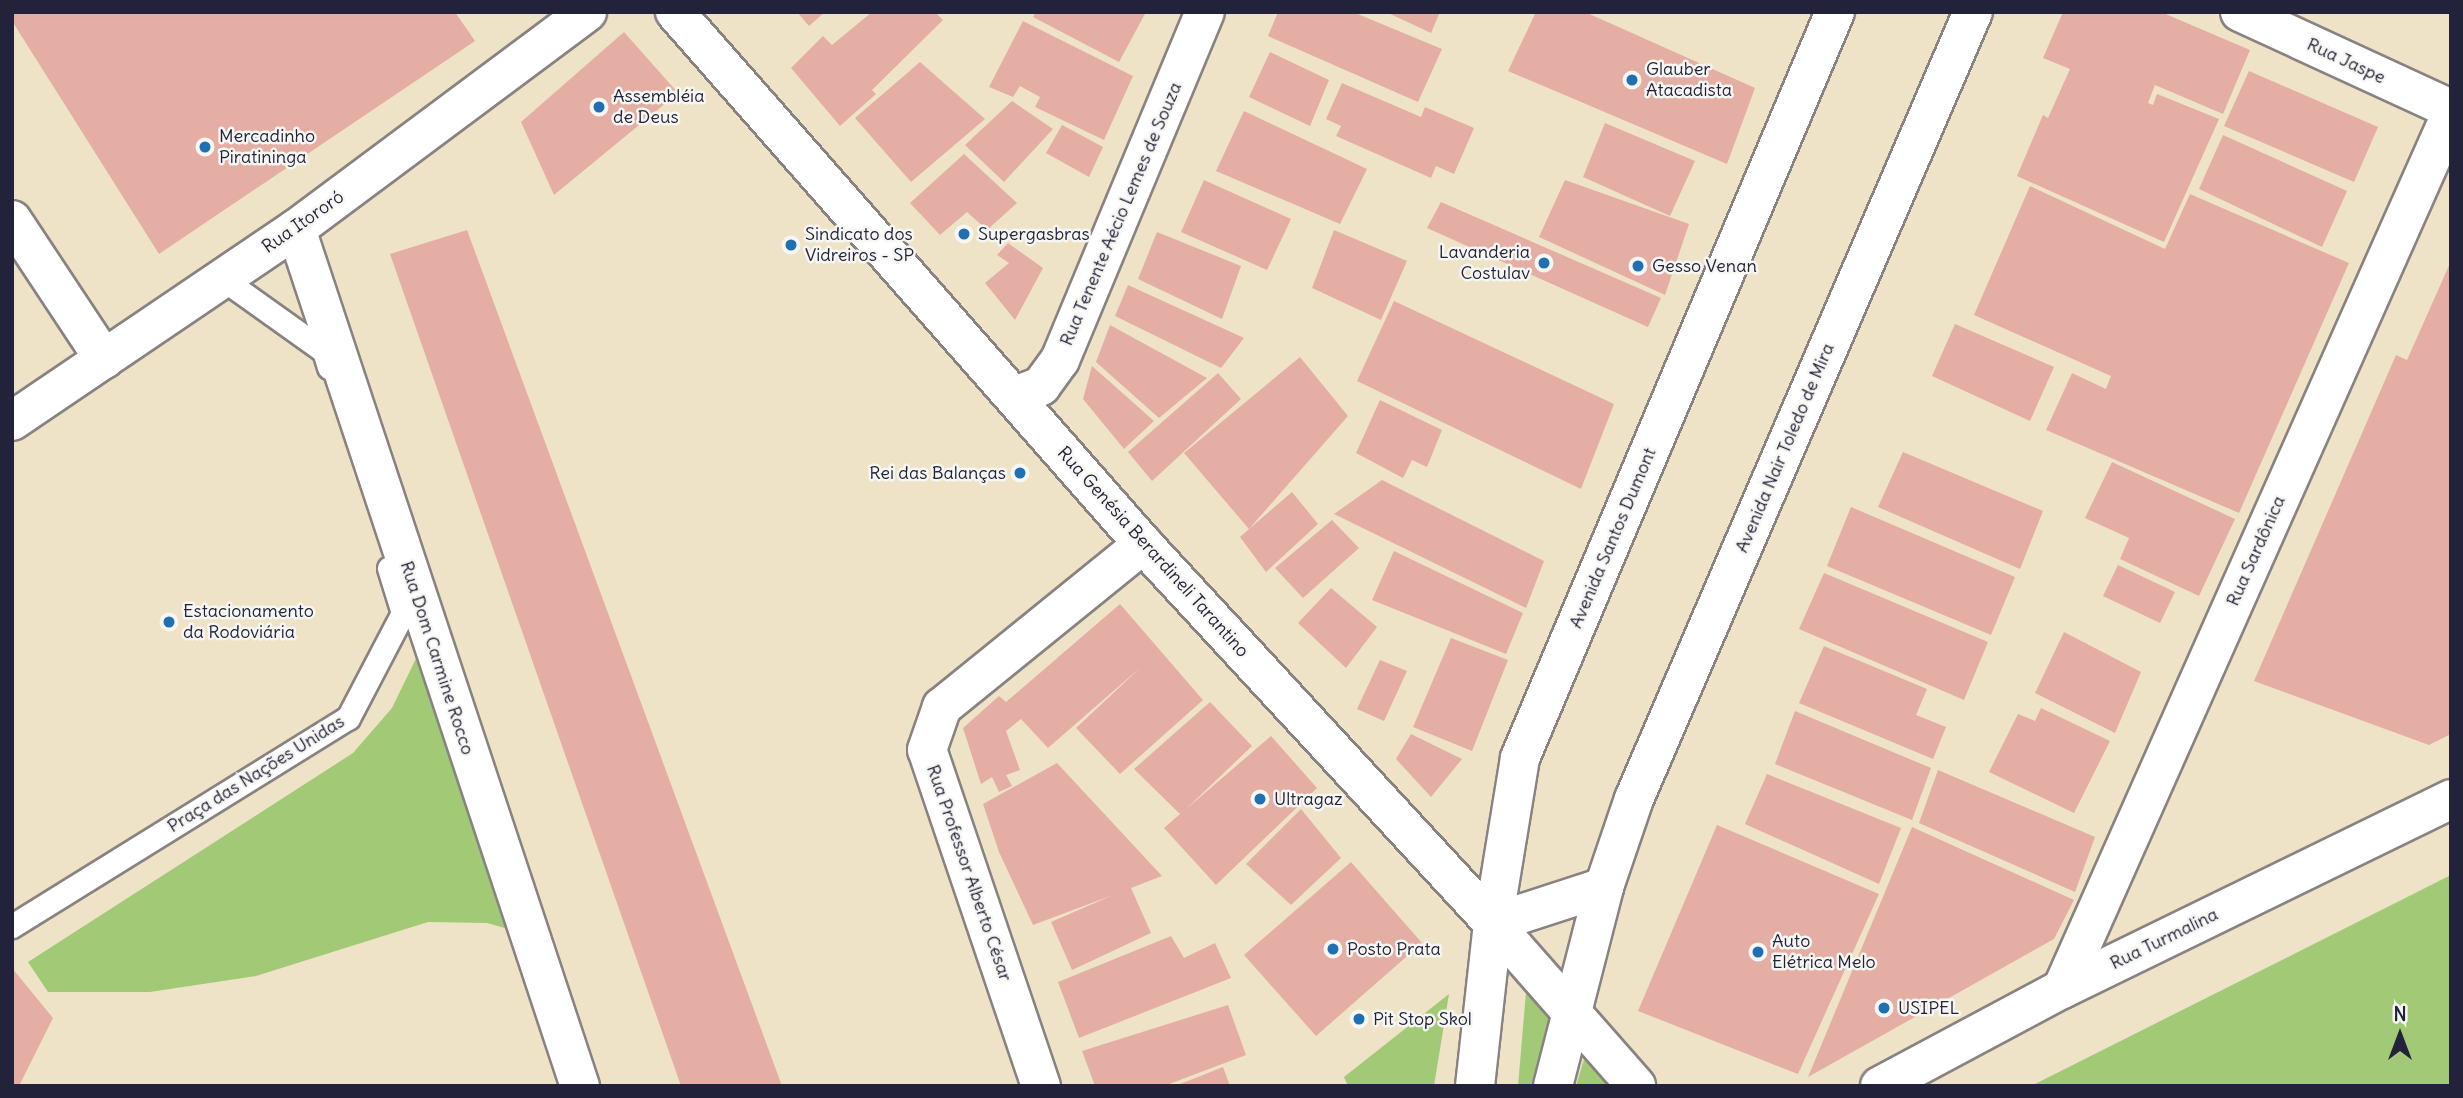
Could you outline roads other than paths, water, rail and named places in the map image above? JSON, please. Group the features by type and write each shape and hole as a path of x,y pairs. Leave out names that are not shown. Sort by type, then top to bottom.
{"street":[{"name":"Rua Genésia Berardineli Tarantino","path":"675,12 1143,544 1493,923 1571,1016 1636,1086"},
{"name":"Rua Tenente Aécio Lemes de Souza","path":"1015,396 1041,386 1060,360 1205,12"},
{"name":"Avenida Santos Dumont","path":"1475,1086 1493,923 1520,758 1835,12"},
{"name":"Avenida Nair Toledo de Mira","path":"1571,1016 1604,887 1634,799 1973,12"},
{"name":"Rua Jaspe","path":"2240,12 2451,111"},
{"name":"Rua Itororó","path":"12,421 296,229 565,19"},
{"name":"Rua Sardônica","path":"2062,989 2451,111"},
{"path":"12,219 104,359"},
{"name":"Rua Dom Carmine Rocco","path":"296,229 580,1086"},
{"name":"Rua Professor Alberto César","path":"1041,1086 928,750 942,707 1143,544"},
{"name":"Rua Turmalina","path":"1880,1086 2062,989 2451,799"},
{"path":"1493,923 1604,887"},
{"path":"1553,1086 1571,1016"}],"lane":[{"name":"Praça das Nações Unidas","path":"12,926 348,718 402,613 324,351 223,279"}],"place":[{"name":"Glauber Atacadista","path":"1632,80"},
{"name":"Assembléia de Deus","path":"599,107"},
{"name":"Mercadinho Piratininga","path":"205,147"},
{"name":"Supergasbras","path":"964,234"},
{"name":"Sindicato dos Vidreiros - SP","path":"791,245"},
{"name":"Lavanderia Costulav","path":"1544,263"},
{"name":"Gesso Venan","path":"1638,266"},
{"name":"Rei das Balanças","path":"1020,473"},
{"name":"Estacionamento da Rodoviária","path":"169,622"},
{"name":"Ultragaz","path":"1260,799"},
{"name":"Posto Prata","path":"1333,949"},
{"name":"Auto Elétrica Melo","path":"1758,952"},
{"name":"USIPEL","path":"1884,1008"},
{"name":"Pit Stop Skol","path":"1359,1019"}]}
